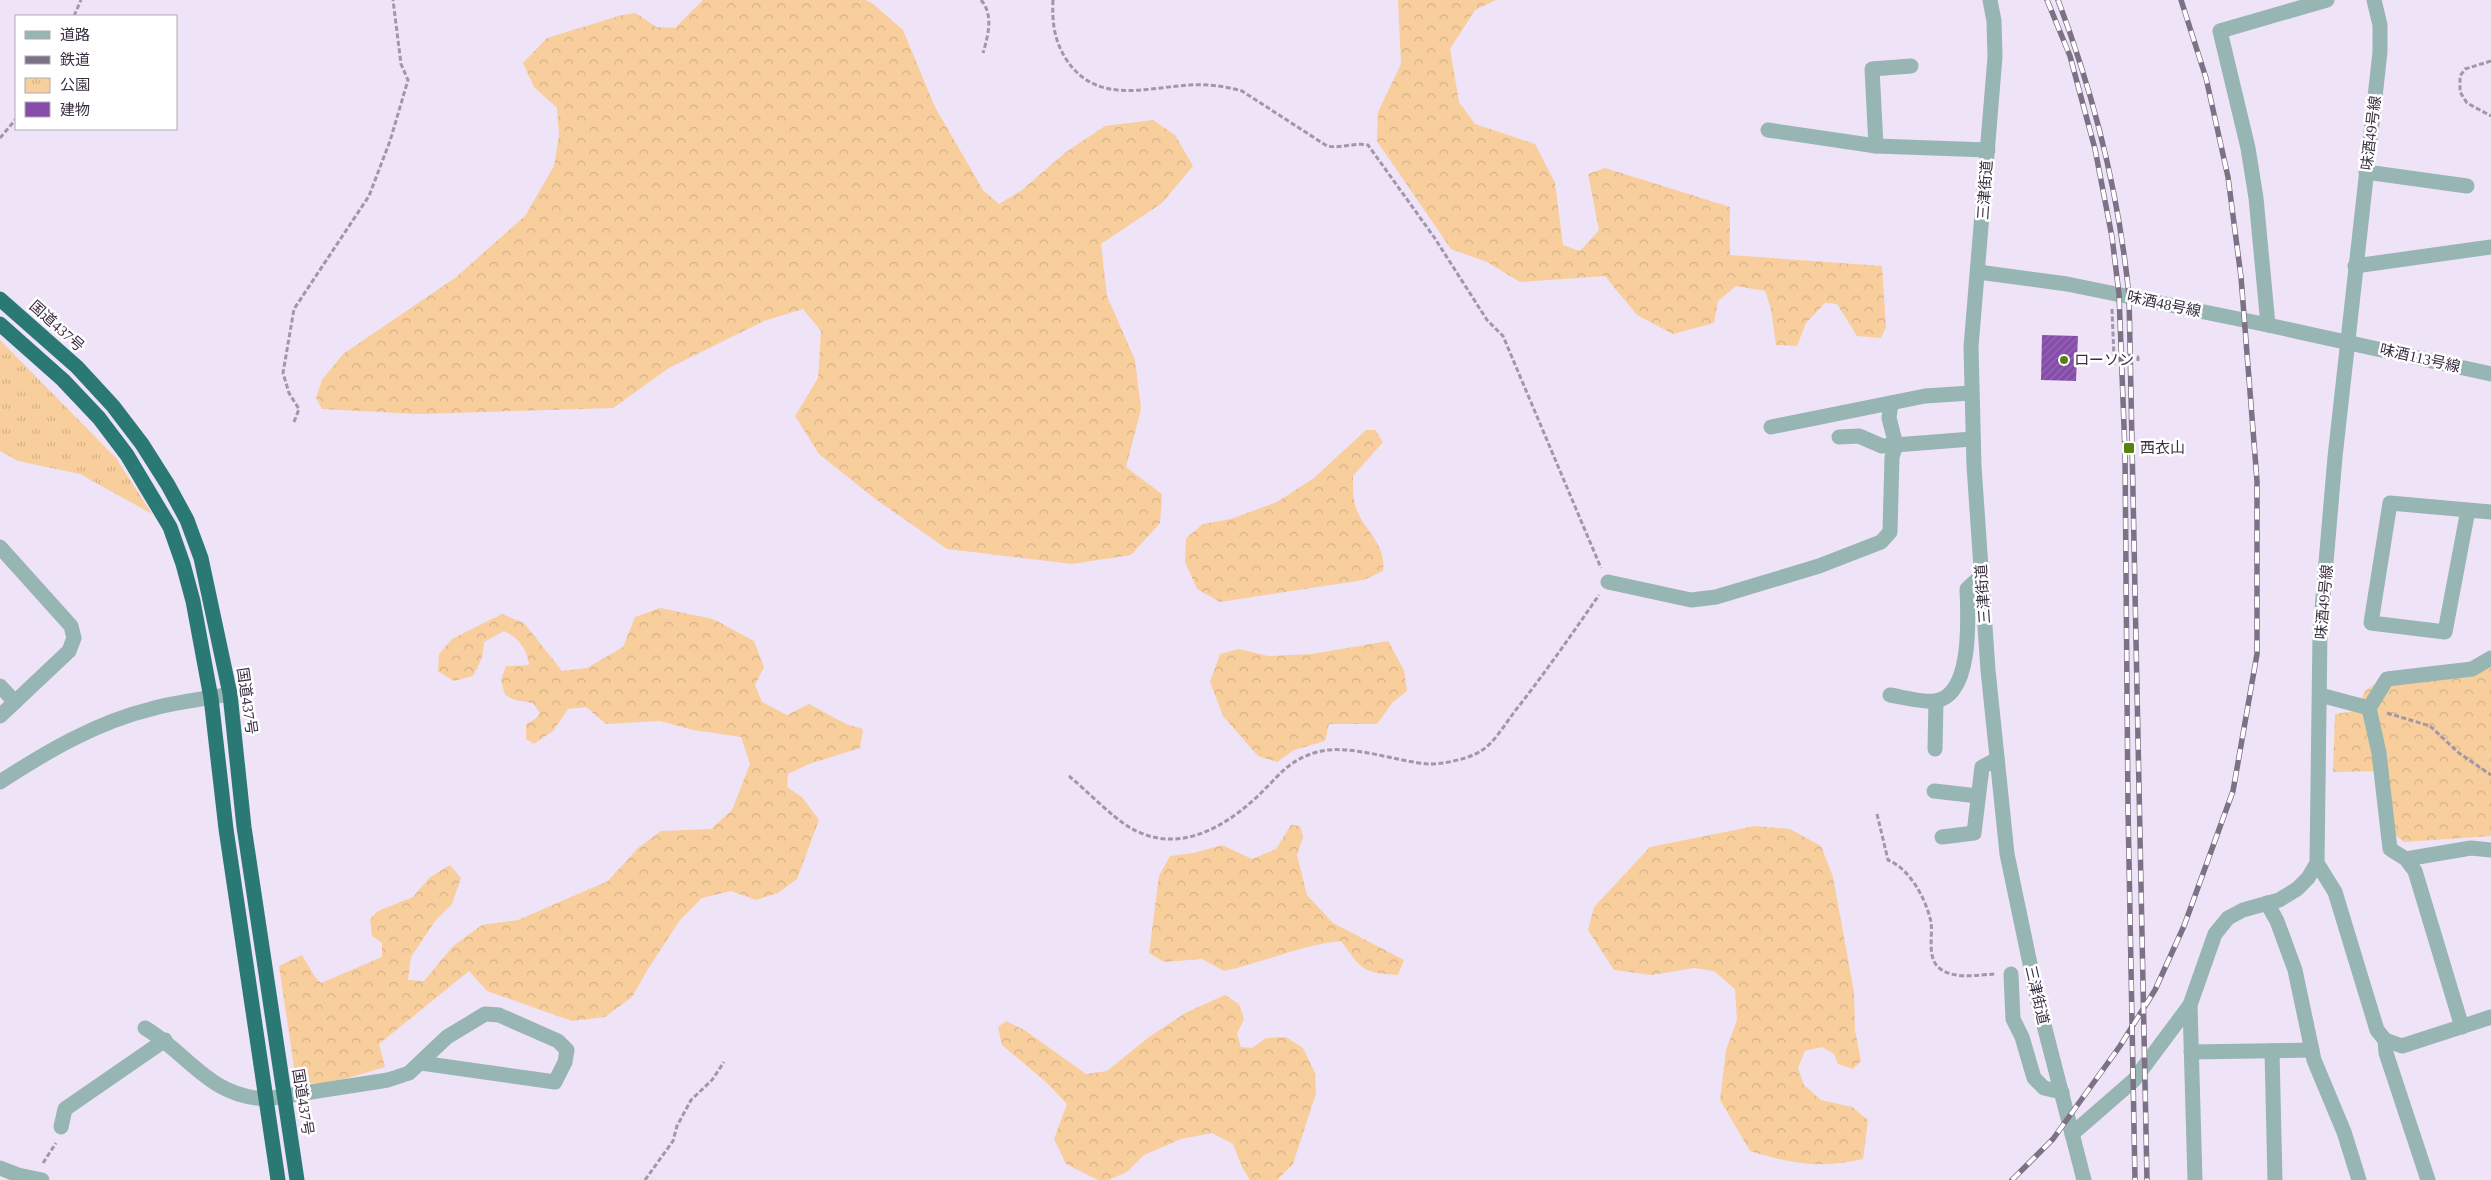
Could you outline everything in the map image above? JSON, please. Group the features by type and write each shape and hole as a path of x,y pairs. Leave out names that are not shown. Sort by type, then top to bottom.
{"highway":[{"name":"国道437号","path":"0,299 77,367 113,406 142,444 168,484 187,520 201,558 230,694 246,836 297,1180"},
{"path":"0,324 64,380 99,418 127,455 152,494 170,528 183,564 193,601 211,698 226,829 278,1180"}],"street":[{"name":"三津街道","path":"1990,0 1994,21 1995,57 1971,347 1972,439 1981,576 2006,854 2038,1002 2084,1180"},
{"path":"2268,324 2256,198 2248,148 2220,31 2276,7 2327,0"},
{"name":"味酒49号線","path":"2317,863 2320,633 2335,457 2380,52 2380,25 2374,0"},
{"path":"1876,146 1872,69 1910,66"},
{"path":"1768,130 1876,146 1988,150"},
{"path":"2366,172 2467,186"},
{"path":"2355,266 2491,247"},
{"name":"味酒48号線","path":"1978,272 2068,284 2348,342"},
{"name":"味酒113号線","path":"2348,342 2491,374"},
{"path":"1771,427 1925,396 1971,394"},
{"path":"1608,582 1691,600 1716,597 1819,566 1881,542 1890,532 1892,457 1896,445 1889,418 1890,403"},
{"path":"1839,437 1859,436 1882,446 1972,439"},
{"path":"2468,510 2445,632 2371,623 2390,503 2491,512"},
{"path":"0,547 71,626 74,638 70,651 0,716"},
{"path":"1890,695 1936,701 1952,692 1962,675 1968,616 1967,589 1981,576"},
{"path":"2462,1027 2422,889 2415,871 2406,859 2390,849 2379,753 2369,708 2387,679 2472,669 2491,658"},
{"path":"0,686 14,702"},
{"path":"0,782 53,749 89,732 150,709 230,694"},
{"path":"2320,695 2369,708"},
{"path":"1935,749 1936,701"},
{"path":"1942,837 1974,833 1982,767 1997,759"},
{"path":"1934,791 1978,796"},
{"path":"2406,859 2471,848 2491,850"},
{"path":"2072,1134 2134,1080 2190,1005 2215,934 2228,918 2243,910 2279,900 2297,889 2308,878 2317,863 2335,892 2377,1030 2385,1040 2402,1046 2491,1017"},
{"path":"2267,903 2285,941 2295,970 2312,1050 2344,1132 2359,1180"},
{"path":"2011,974 2014,1019 2034,1078 2044,1088 2062,1092"},
{"path":"2190,1005 2195,1180"},
{"path":"145,1028 165,1040 216,1085 247,1098 266,1100 388,1080 409,1073 447,1037 484,1014 499,1014 558,1041 567,1050 565,1062 555,1082 421,1063"},
{"path":"61,1127 65,1109 165,1040"},
{"path":"2385,1040 2386,1053 2428,1180"},
{"path":"2191,1052 2312,1050"},
{"path":"2272,1051 2275,1180"},
{"path":"0,1168 38,1179"}],"path":[{"path":"74,15 81,0"},
{"path":"294,422 299,409 289,393 283,373 294,309 369,196 390,141 408,80 401,64 393,0"},
{"path":"981,0 985,6 990,30 983,53"},
{"path":"1053,0 1054,32 1059,47 1072,68 1090,82 1113,90 1148,91 1189,85 1229,88 1242,91 1327,146 1336,148 1360,143 1368,145 1434,236 1487,320 1502,336 1608,582 1547,670 1495,738 1481,751 1461,759 1432,764 1347,751 1319,751 1284,768 1228,822 1201,834 1178,839 1153,838 1128,827 1068,776"},
{"path":"2491,61 2465,69 2460,76 2460,92 2467,103 2491,116"},
{"path":"0,138 15,121"},
{"path":"2111,293 2114,365"},
{"path":"2114,358 2138,357 2138,362"},
{"path":"2369,708 2430,726 2459,753 2491,775"},
{"path":"1877,814 1888,860 1905,871 1920,895 1930,920 1932,954 1938,967 1959,976 2011,974"},
{"path":"645,1180 673,1140 677,1126 691,1100 712,1080 724,1062"},
{"path":"38,1179 59,1138 61,1127"}],"green space":[{"path":"703,0 865,0 872,3 903,30 935,107 983,190 999,204 1022,190 1066,152 1105,126 1153,120 1175,135 1193,166 1162,203 1101,244 1107,296 1135,360 1141,409 1126,467 1162,494 1160,523 1131,555 1072,564 947,549 874,498 819,454 795,416 818,378 821,331 803,309 764,321 669,368 613,408 417,414 322,409 316,398 322,380 343,354 455,278 525,216 554,166 559,135 557,108 534,87 523,63 547,38 622,15 636,13 656,27 675,28"},
{"path":"1398,0 1496,0 1475,10 1450,49 1459,102 1475,124 1535,144 1555,183 1563,245 1580,251 1599,230 1588,174 1605,168 1730,207 1730,255 1882,266 1886,327 1881,338 1857,336 1837,304 1825,303 1806,323 1797,346 1776,345 1771,309 1765,291 1736,286 1718,301 1714,323 1673,334 1637,315 1605,276 1520,282 1487,262 1451,249 1377,141 1378,112 1401,64"},
{"path":"0,340 116,458 152,514 80,474 18,461 0,451"},
{"path":"1366,430 1375,430 1383,442 1353,476 1354,497 1360,516 1382,553 1383,571 1364,580 1220,602 1197,589 1185,562 1186,538 1203,524 1231,519 1277,502 1314,478"},
{"path":"660,608 713,619 754,641 764,667 755,685 762,702 787,715 809,704 846,724 863,729 860,748 809,764 788,774 787,787 802,797 819,820 797,879 778,893 756,900 731,891 702,898 680,920 632,997 605,1017 572,1021 487,991 469,971 379,1044 385,1067 328,1084 304,1083 294,1067 279,966 302,955 315,977 321,983 382,957 382,943 372,936 370,919 378,911 413,897 429,878 450,865 461,878 452,904 435,921 411,957 408,980 424,981 453,946 482,925 518,920 608,881 638,848 661,831 711,829 732,810 750,764 741,737 693,730 660,721 606,724 586,707 568,709 553,731 534,744 526,739 526,724 535,719 540,713 533,703 515,700 505,695 501,680 506,666 529,665 528,659 518,641 504,631 484,642 482,658 473,676 454,681 438,671 439,654 452,639 502,614 524,623 562,671 587,668 623,647 635,617"},
{"path":"1388,641 1404,670 1407,691 1393,702 1377,724 1329,724 1325,741 1294,750 1277,762 1258,756 1223,716 1210,682 1220,654 1239,649 1268,656 1312,654"},
{"path":"2491,663 2491,836 2404,842 2391,832 2383,771 2333,772 2335,714 2356,711 2365,691 2388,675"},
{"path":"1291,825 1300,826 1303,837 1297,855 1307,895 1333,923 1404,960 1398,975 1376,973 1363,968 1341,941 1311,946 1224,971 1202,959 1164,962 1149,953 1159,876 1170,856 1194,853 1222,845 1252,859 1276,849"},
{"path":"1755,826 1790,829 1821,846 1833,877 1854,992 1855,1030 1861,1061 1853,1069 1838,1064 1834,1054 1822,1047 1805,1051 1798,1068 1804,1085 1821,1100 1852,1107 1868,1120 1863,1159 1832,1164 1806,1164 1750,1151 1720,1100 1726,1050 1737,1020 1735,989 1714,971 1694,968 1652,975 1614,970 1588,930 1594,907 1650,847"},
{"path":"1225,995 1239,1004 1244,1019 1237,1034 1241,1047 1252,1048 1266,1038 1286,1037 1303,1048 1315,1073 1316,1093 1293,1164 1277,1180 1250,1180 1242,1167 1233,1144 1212,1133 1181,1139 1144,1155 1127,1172 1108,1180 1098,1180 1066,1164 1054,1139 1067,1104 1047,1083 1002,1045 998,1027 1006,1021 1026,1031 1086,1074 1107,1071 1149,1037 1187,1012"}],"building":[{"path":"2042,335 2078,336 2076,381 2041,380"}],"railway":[{"path":"2047,0 2070,56 2095,149 2112,237 2119,294 2125,453 2128,808 2135,1180"},
{"path":"2058,0 2094,109 2112,183 2125,258 2129,296 2147,1180"},
{"path":"2012,1180 2053,1139 2120,1046 2155,990 2184,926 2233,791 2257,654 2257,481 2241,277 2228,177 2206,78 2181,0"}],"place":[{"name":"ローソン","path":"2064,360"},
{"name":"西衣山","path":"2129,448"}]}
